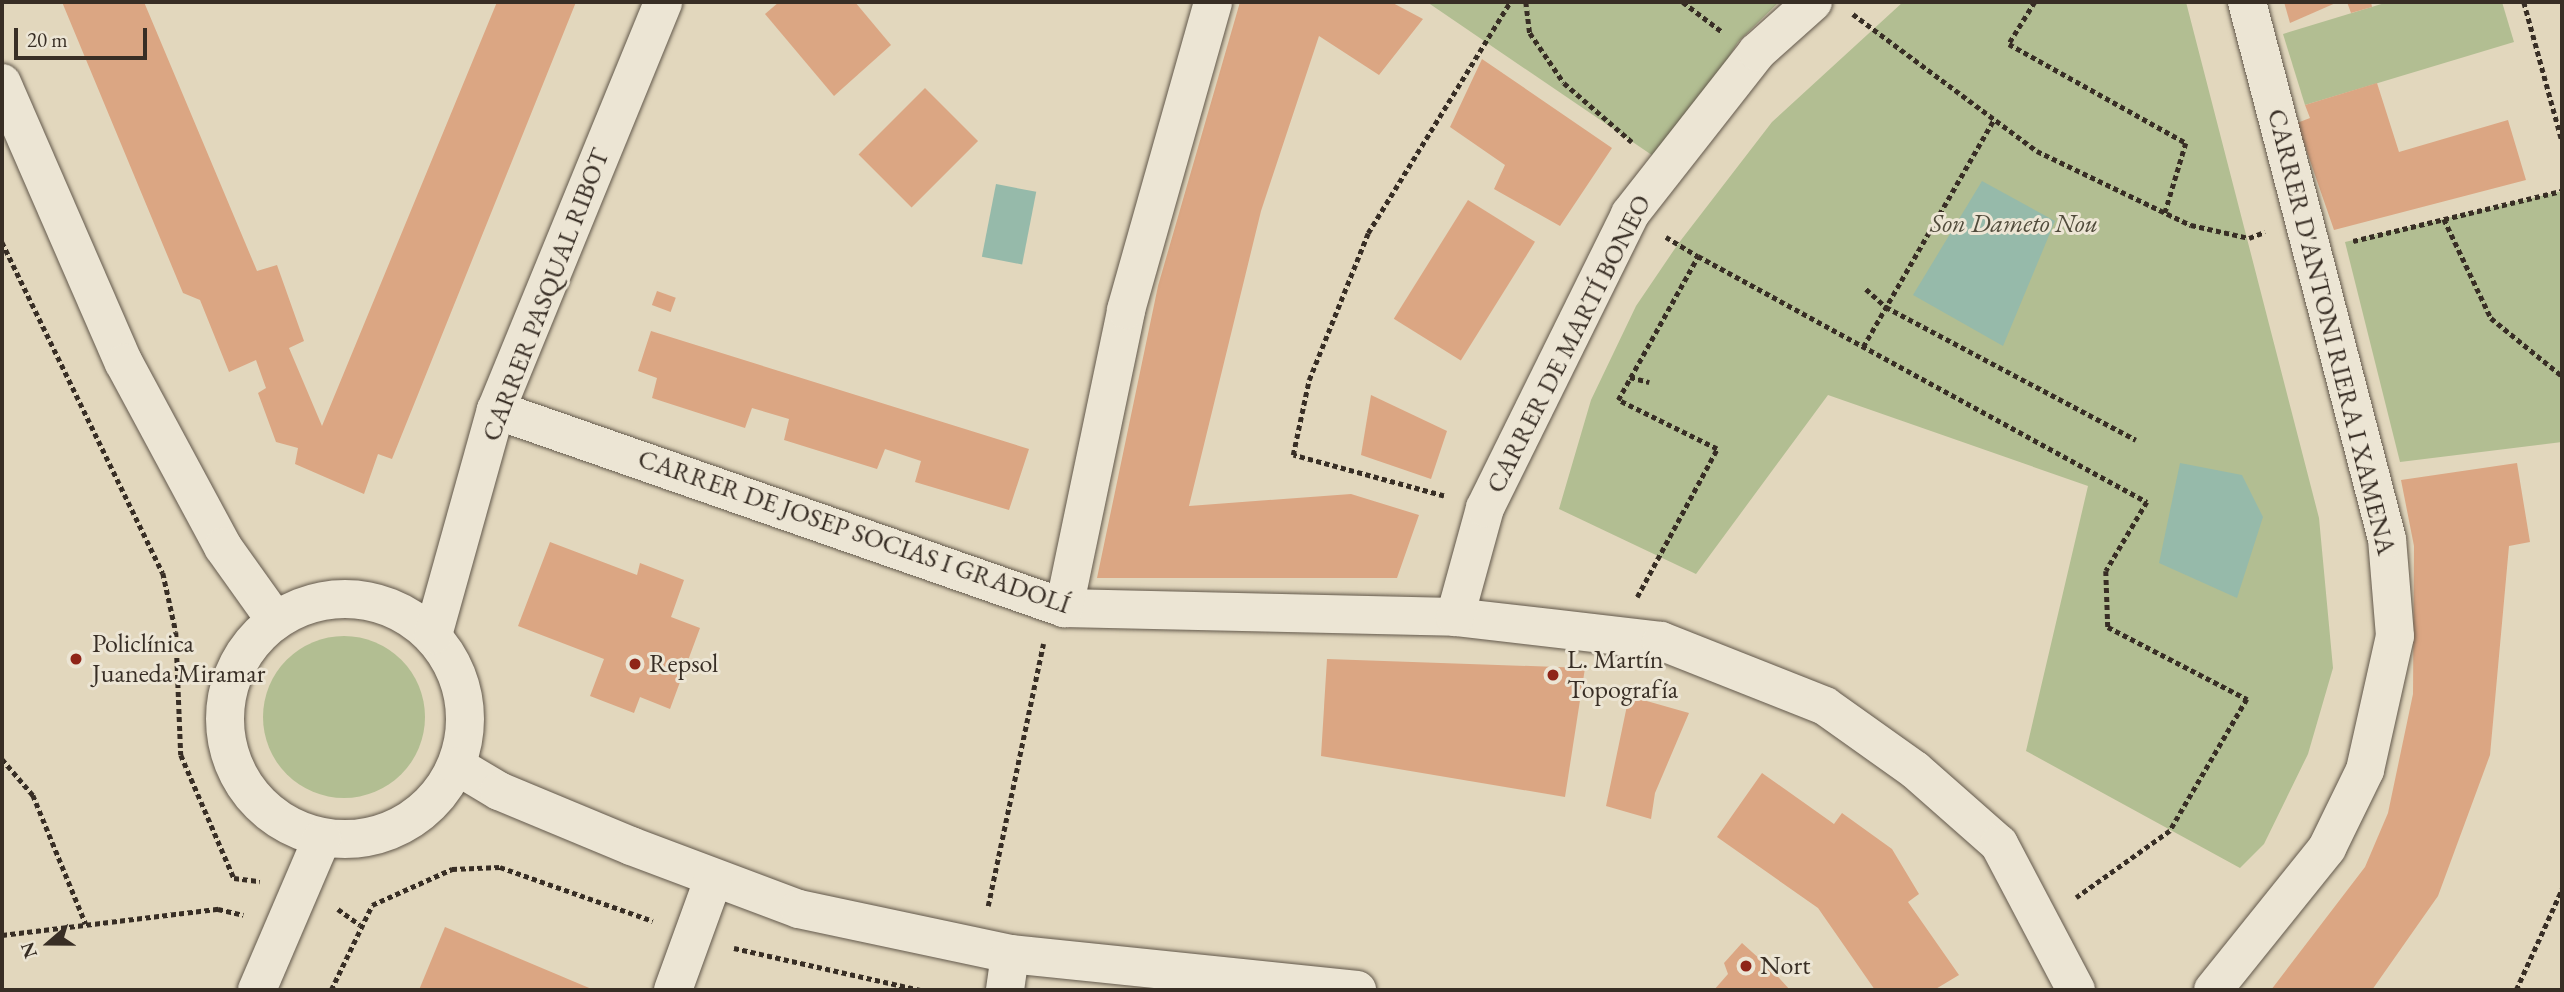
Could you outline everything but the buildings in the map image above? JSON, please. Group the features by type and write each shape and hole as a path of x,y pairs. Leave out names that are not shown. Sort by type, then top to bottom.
{"street":[{"name":"CARRER PASQUAL RIBOT","path":"433,635 496,410 663,2"},
{"path":"1064,608 1126,310 1213,2"},
{"name":"CARRER D'ANTONI RIERA I XAMENA","path":"2213,990 2327,848 2365,769 2395,636 2387,539 2311,233 2247,2"},
{"name":"CARRER DE MARTÍ BONEO","path":"1455,617 1485,508 1630,214 1665,164 1757,52 1827,3"},
{"path":"2,83 124,363 223,547 275,620"},
{"name":"CARRER DE JOSEP SOCIAS I GRADOLÍ","path":"496,410 1064,608 1455,617 1661,641 1825,706 1915,770 1999,845 2043,921 2076,990"},
{"path":"339,598 405,614 433,635 453,663 464,697 457,766 435,801 403,827 363,840 322,838 284,824 253,799 232,764 224,724 229,684 247,648 275,620 339,598"},
{"path":"457,766 499,791 713,880 799,909 998,964 1357,990"},
{"path":"257,990 298,883 322,838"},
{"path":"673,990 713,880"}],"path":[{"path":"1485,508 1293,455 1310,380 1368,233 1510,2"},
{"path":"1526,2 1530,33 1564,83 1610,128 1665,164"},
{"path":"2035,2 2009,44 2186,143 2165,212"},
{"path":"2524,2 2562,141"},
{"path":"1827,3 2037,151 2165,212 2249,237 2444,219 2562,191"},
{"path":"1863,347 1994,119"},
{"path":"2444,219 2491,318 2562,376"},
{"path":"2,243 163,573 176,632 181,755 234,878 298,883 360,925"},
{"path":"1618,636 1717,449 1618,400 1698,256 2147,502 2106,570 2108,627 2247,699 2170,831 2043,921"},
{"path":"1866,289 1886,307 2136,440"},
{"path":"1630,377 1648,382"},
{"path":"998,964 1039,658 1064,608"},
{"path":"2,759 33,795 86,924"},
{"path":"331,990 360,925 372,905 452,869 500,867 692,935 921,990"},
{"path":"2516,990 2562,888"},
{"path":"2,935 218,909"}],"green space":[{"path":"1427,2 1779,2 1738,42 1665,164"},
{"name":"Son Dameto Nou","path":"1903,2 2186,2 2319,518 2333,668 2308,754 2264,844 2240,868 2026,751 2088,486 1828,395 1696,574 1559,509 1591,400 1636,306 1678,244 1772,122"},
{"path":"2388,2 2502,2 2514,42 2305,105 2283,34"},
{"path":"2562,191 2562,442 2400,462 2345,242"},
{"path":"344,636 375,642 401,660 419,686 425,717 419,748 401,774 375,792 344,798 313,792 287,774 269,748 263,717 269,686 287,660 313,642"}],"shaded area":[{"path":"1982,181 2055,221 2003,346 1913,295"},
{"path":"996,184 1036,192 1022,264 982,257"},
{"path":"2180,463 2242,475 2263,517 2237,598 2159,563"}],"place":[{"name":"Policlínica Juaneda Miramar","path":"76,659"},
{"name":"Repsol","path":"635,664"},
{"name":"L. Martín Topografía","path":"1553,675"},
{"name":"Nort","path":"1746,966"}]}
